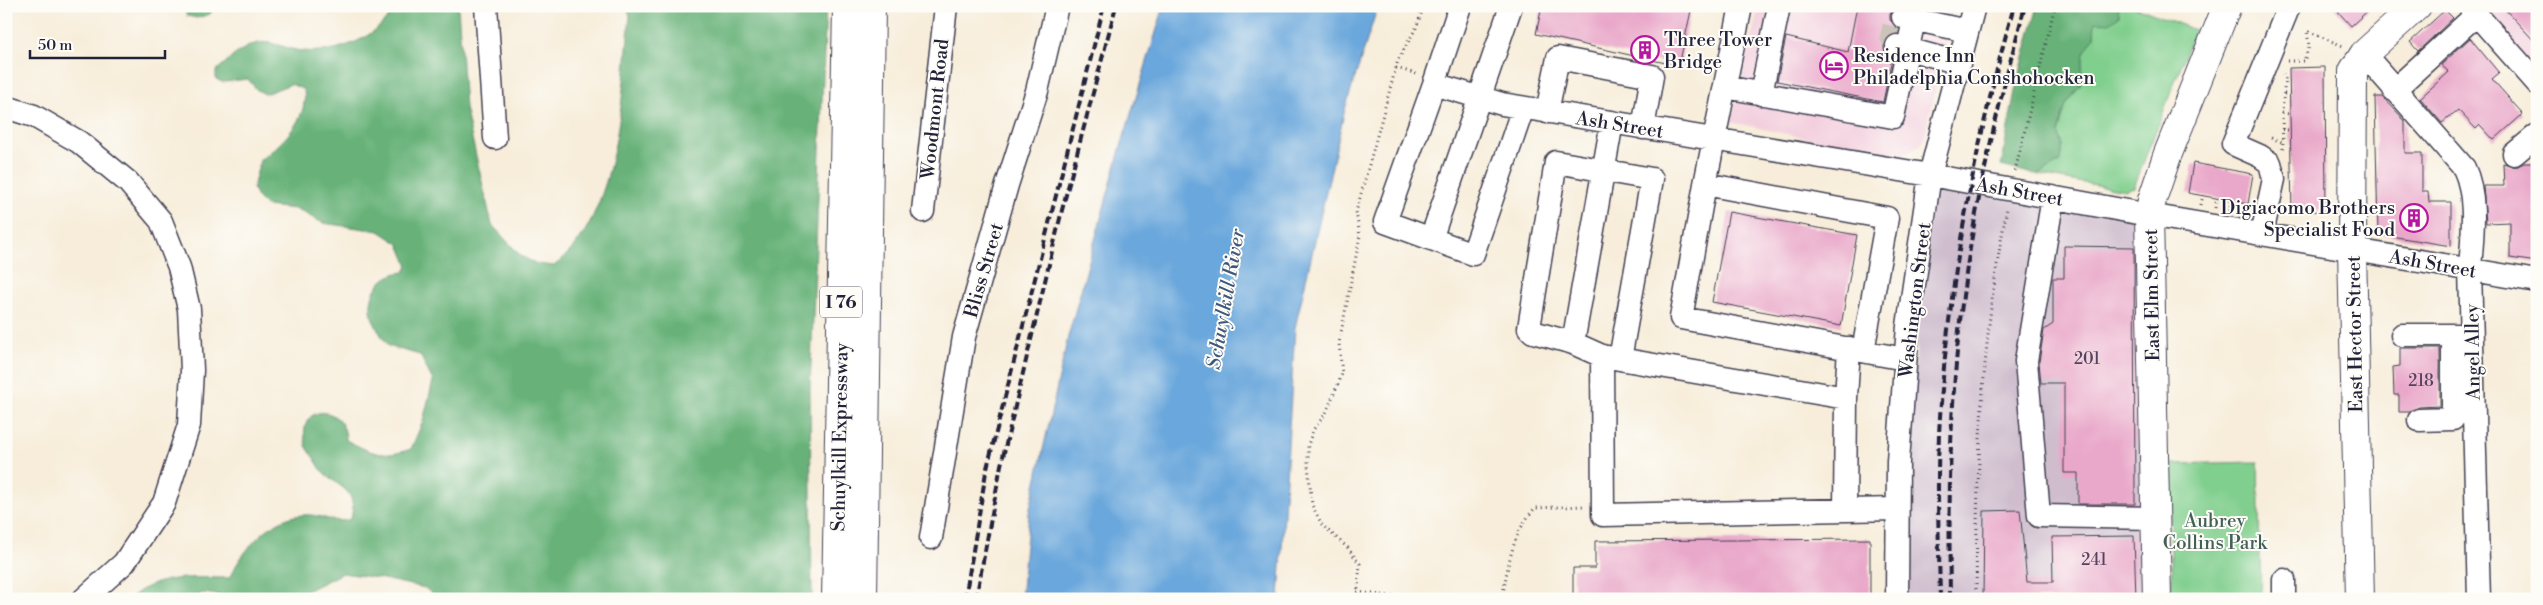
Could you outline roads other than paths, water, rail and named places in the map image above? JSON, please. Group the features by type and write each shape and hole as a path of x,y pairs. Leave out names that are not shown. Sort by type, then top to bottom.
{"main road":[{"name":"Schuylkill Expressway","path":"836,599 847,6"},
{"name":"Schuylkill Expressway","path":"863,599 871,6"},
{"name":"East Elm Street","path":"2157,599 2149,216 2152,200 2167,156 2226,6"},
{"name":"East Hector Street","path":"2360,599 2352,249 2354,51 2417,6"}],"street":[{"path":"486,6 495,138"},
{"name":"Woodmont Road","path":"923,211 946,6"},
{"name":"Bliss Street","path":"931,538 964,338 1007,185 1037,91 1057,6"},
{"path":"1460,6 1385,222 1472,254 1513,106"},
{"path":"1431,239 1510,6"},
{"path":"1741,6 1705,184 1681,318 1905,359"},
{"path":"1760,94 1780,6"},
{"name":"Washington Street","path":"1896,599 1898,461 1908,326 1930,175 1974,6"},
{"path":"2262,234 2274,179 2270,163 2260,156 2233,144 2289,6"},
{"path":"2394,90 2472,11 2537,83"},
{"path":"1725,87 1893,117 1902,48 1912,14 1967,31"},
{"path":"1902,48 1959,63"},
{"name":"Angel Alley","path":"2354,51 2394,90 2464,168 2471,182 2470,269 2462,335 2478,599"},
{"path":"1547,112 1558,58 1652,76 1643,128"},
{"name":"Ash Street","path":"1434,84 1513,106 1930,175 2149,216 2537,281"},
{"path":"6,107 34,116 79,142 128,182 161,221 180,267 189,309 192,370 189,425 164,503 124,563 84,599"},
{"path":"1573,344 1612,122"},
{"path":"2514,154 2537,135"},
{"path":"1846,398 1611,357 1533,332 1529,328 1556,162 1652,179 1611,357 1603,515 1897,509"},
{"path":"1705,184 1887,218 1846,398 1845,510"},
{"path":"2053,197 2026,361 2039,516 2155,518"},
{"path":"2402,335 2462,335 2453,419 2419,420"}],"water":[{"name":"Schuylkill River","path":"1164,6 1378,6 1345,109 1295,328 1279,599 1021,599 1029,513 1068,337 1119,153"}],"tunnel":[{"path":"1897,46 1891,37 1894,24 1903,17"}],"railway":[{"path":"965,599 986,472 1104,6"},
{"path":"976,599 1001,465 1062,210 1116,6"},
{"path":"1940,599 1938,462 1944,365 1950,313 1957,261 1976,158 2014,6"},
{"path":"1950,599 1951,452 1960,319 1973,228 1991,139 2025,6"}],"place":[{"name":"Three Tower Bridge","path":"1645,50"},
{"name":"Residence Inn Philadelphia Conshohocken","path":"1834,66"},
{"name":"Digiacomo Brothers Specialist Food","path":"2414,218"}],"park label":[{"name":"Aubrey Collins Park","path":"2215,531"}]}
